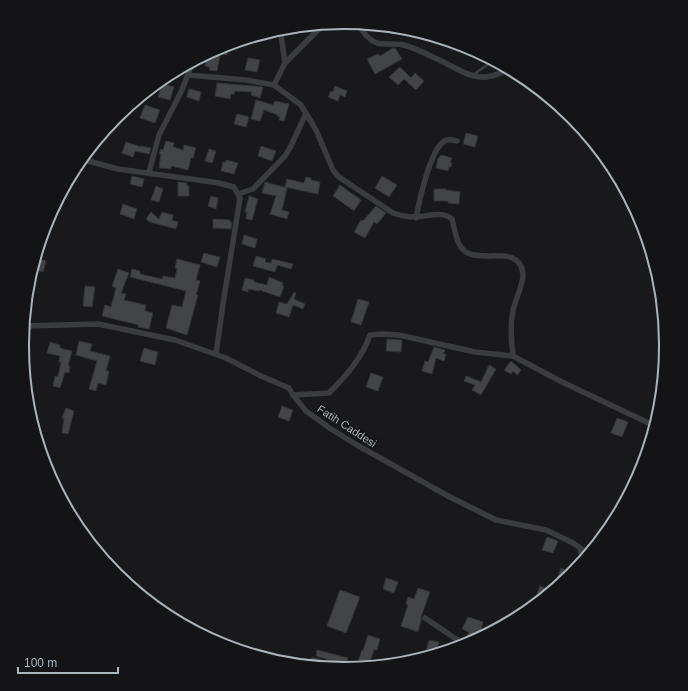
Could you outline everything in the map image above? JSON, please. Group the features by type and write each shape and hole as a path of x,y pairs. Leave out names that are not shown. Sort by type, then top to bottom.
{"street":[{"path":"363,30 367,36 377,43 405,45 436,58 457,71 474,76 486,77 497,75 503,72"},
{"path":"274,85 285,63 317,31"},
{"path":"281,35 285,63"},
{"path":"149,172 159,135 190,69"},
{"path":"188,74 246,80 274,85 301,105 316,130 333,170 339,177 393,213 403,217 416,218 440,215 449,216 452,219 460,246 466,252 474,255 509,256 520,264 523,275 513,311 511,334 513,356"},
{"path":"238,194 253,189 285,156 306,113"},
{"path":"416,218 427,176 436,152 442,142 450,139 457,141"},
{"path":"88,161 118,169 149,172 219,183 234,187 240,198 216,354"},
{"name":"Fatih Caddesi","path":"30,326 98,324 175,340 216,354 289,388 306,411 331,429 448,496 496,520 546,530 584,551"},
{"path":"293,395 329,393 346,376 366,347 370,336 382,334 399,336 476,352 513,356 562,382 649,423"},
{"path":"580,548 581,554"},
{"path":"425,618 458,640"}],"lane":[{"path":"474,76 478,71 489,64"}],"building":[{"path":"395,48 402,59 375,74 367,59 378,54 380,56"},
{"path":"228,51 227,55 221,54"},
{"path":"220,54 217,71 209,70 210,67 205,66 206,63 202,62"},
{"path":"248,58 260,60 257,72 245,70"},
{"path":"400,67 411,78 415,73 424,81 416,90 404,79 398,85 389,77"},
{"path":"217,83 263,87 260,98 251,95 252,92 235,91 234,94 231,94 230,99 215,96"},
{"path":"165,85 174,87 170,100 158,97 161,88"},
{"path":"335,86 347,91 345,97 340,95 338,101 328,97 331,91 333,92"},
{"path":"189,89 201,92 199,101 187,97"},
{"path":"256,100 273,105 275,101 289,104 284,121 279,120 280,117 277,116 278,115 264,110 260,121 251,119"},
{"path":"145,105 160,110 155,123 140,118"},
{"path":"237,114 249,117 246,127 234,124"},
{"path":"466,133 478,136 475,147 463,144"},
{"path":"166,141 174,143 173,147 183,150 184,145 196,148 193,158 191,158 188,170 171,166 171,169 159,168 161,154 159,154 161,149 163,150"},
{"path":"126,142 141,147 151,148 149,154 135,151 133,157 122,153"},
{"path":"261,146 276,151 272,161 258,156"},
{"path":"209,149 216,151 212,163 205,161"},
{"path":"441,155 452,158 450,163 452,163 451,167 449,167 448,171 436,168 438,158"},
{"path":"226,160 238,163 234,174 221,171 223,162 226,162"},
{"path":"132,176 144,179 142,187 130,184"},
{"path":"382,176 397,185 389,197 375,188"},
{"path":"306,177 320,182 318,194 285,187 287,179 304,183"},
{"path":"178,182 187,183 187,186 189,186 189,196 178,196"},
{"path":"265,182 287,188 282,210 289,212 287,219 270,214 276,196 262,193"},
{"path":"340,185 361,200 354,211 333,196"},
{"path":"156,186 163,189 159,202 151,200"},
{"path":"434,189 446,189 460,192 459,204 448,203 448,201 434,201"},
{"path":"211,196 218,198 216,209 208,206"},
{"path":"249,196 258,199 252,220 246,219 247,212 245,212"},
{"path":"123,204 137,209 134,219 120,214"},
{"path":"376,206 386,213 377,224 374,222 365,238 354,232 361,220 363,221"},
{"path":"151,212 159,219 162,212 173,215 172,220 178,222 176,229 150,222 146,219"},
{"path":"213,219 230,220 230,222 232,222 231,229 213,228"},
{"path":"244,235 257,239 255,248 242,244"},
{"path":"204,253 220,257 217,267 201,262"},
{"path":"256,256 266,259 265,262 271,263 272,259 293,264 291,269 277,265 275,272 253,266"},
{"path":"177,259 200,265 196,280 200,281 196,295 198,295 187,335 166,328 172,305 182,307 186,291 130,277 132,269 140,271 140,274 162,279 163,276 175,278"},
{"path":"41,260 46,261 43,272 38,270"},
{"path":"118,269 129,273 121,293 126,294 124,300 146,305 145,311 153,313 149,329 102,316 105,305 111,307 116,288 112,286"},
{"path":"269,277 283,283 282,286 284,286 280,297 260,290 248,289 248,292 242,290 245,278 267,285"},
{"path":"85,286 95,287 92,307 83,306"},
{"path":"294,292 296,293 294,299 305,304 303,309 293,305 289,317 276,313 279,302 287,304"},
{"path":"358,299 369,302 361,325 351,322"},
{"path":"387,339 402,340 401,352 386,351"},
{"path":"79,341 92,344 90,351 110,356 106,371 109,371 106,385 98,383 96,391 89,389 97,361 76,355"},
{"path":"50,342 60,345 60,348 72,351 68,366 70,366 69,373 65,372 60,388 53,386 55,376 58,377 61,362 59,362 60,356 47,353"},
{"path":"434,347 445,350 443,354 446,354 444,361 436,358 432,374 422,371 425,361 428,362"},
{"path":"144,348 158,352 155,365 140,361"},
{"path":"511,361 521,370 517,375 513,371 511,374 504,370"},
{"path":"489,365 496,369 481,395 472,390 475,385 464,381 466,376 481,382"},
{"path":"371,373 383,377 378,391 366,387"},
{"path":"282,406 293,410 289,421 278,417"},
{"path":"66,408 74,411 68,434 62,433 64,418 62,418"},
{"path":"617,418 628,422 622,437 611,433"},
{"path":"547,537 558,541 553,553 542,550"},
{"path":"561,568 567,570 557,580"},
{"path":"386,578 398,582 394,593 383,589"},
{"path":"540,586 546,589 536,597"},
{"path":"418,588 430,592 421,617 418,632 401,626 408,605 406,604 408,597 414,599"},
{"path":"340,590 360,597 346,633 327,626"},
{"path":"468,617 483,622 481,631 467,637 469,632 462,629"},
{"path":"368,635 380,639 377,650 374,650 370,660 358,661 362,650 363,651"},
{"path":"429,640 439,642 438,647 426,651"},
{"path":"317,650 348,658 347,662 334,662 316,656"}]}
